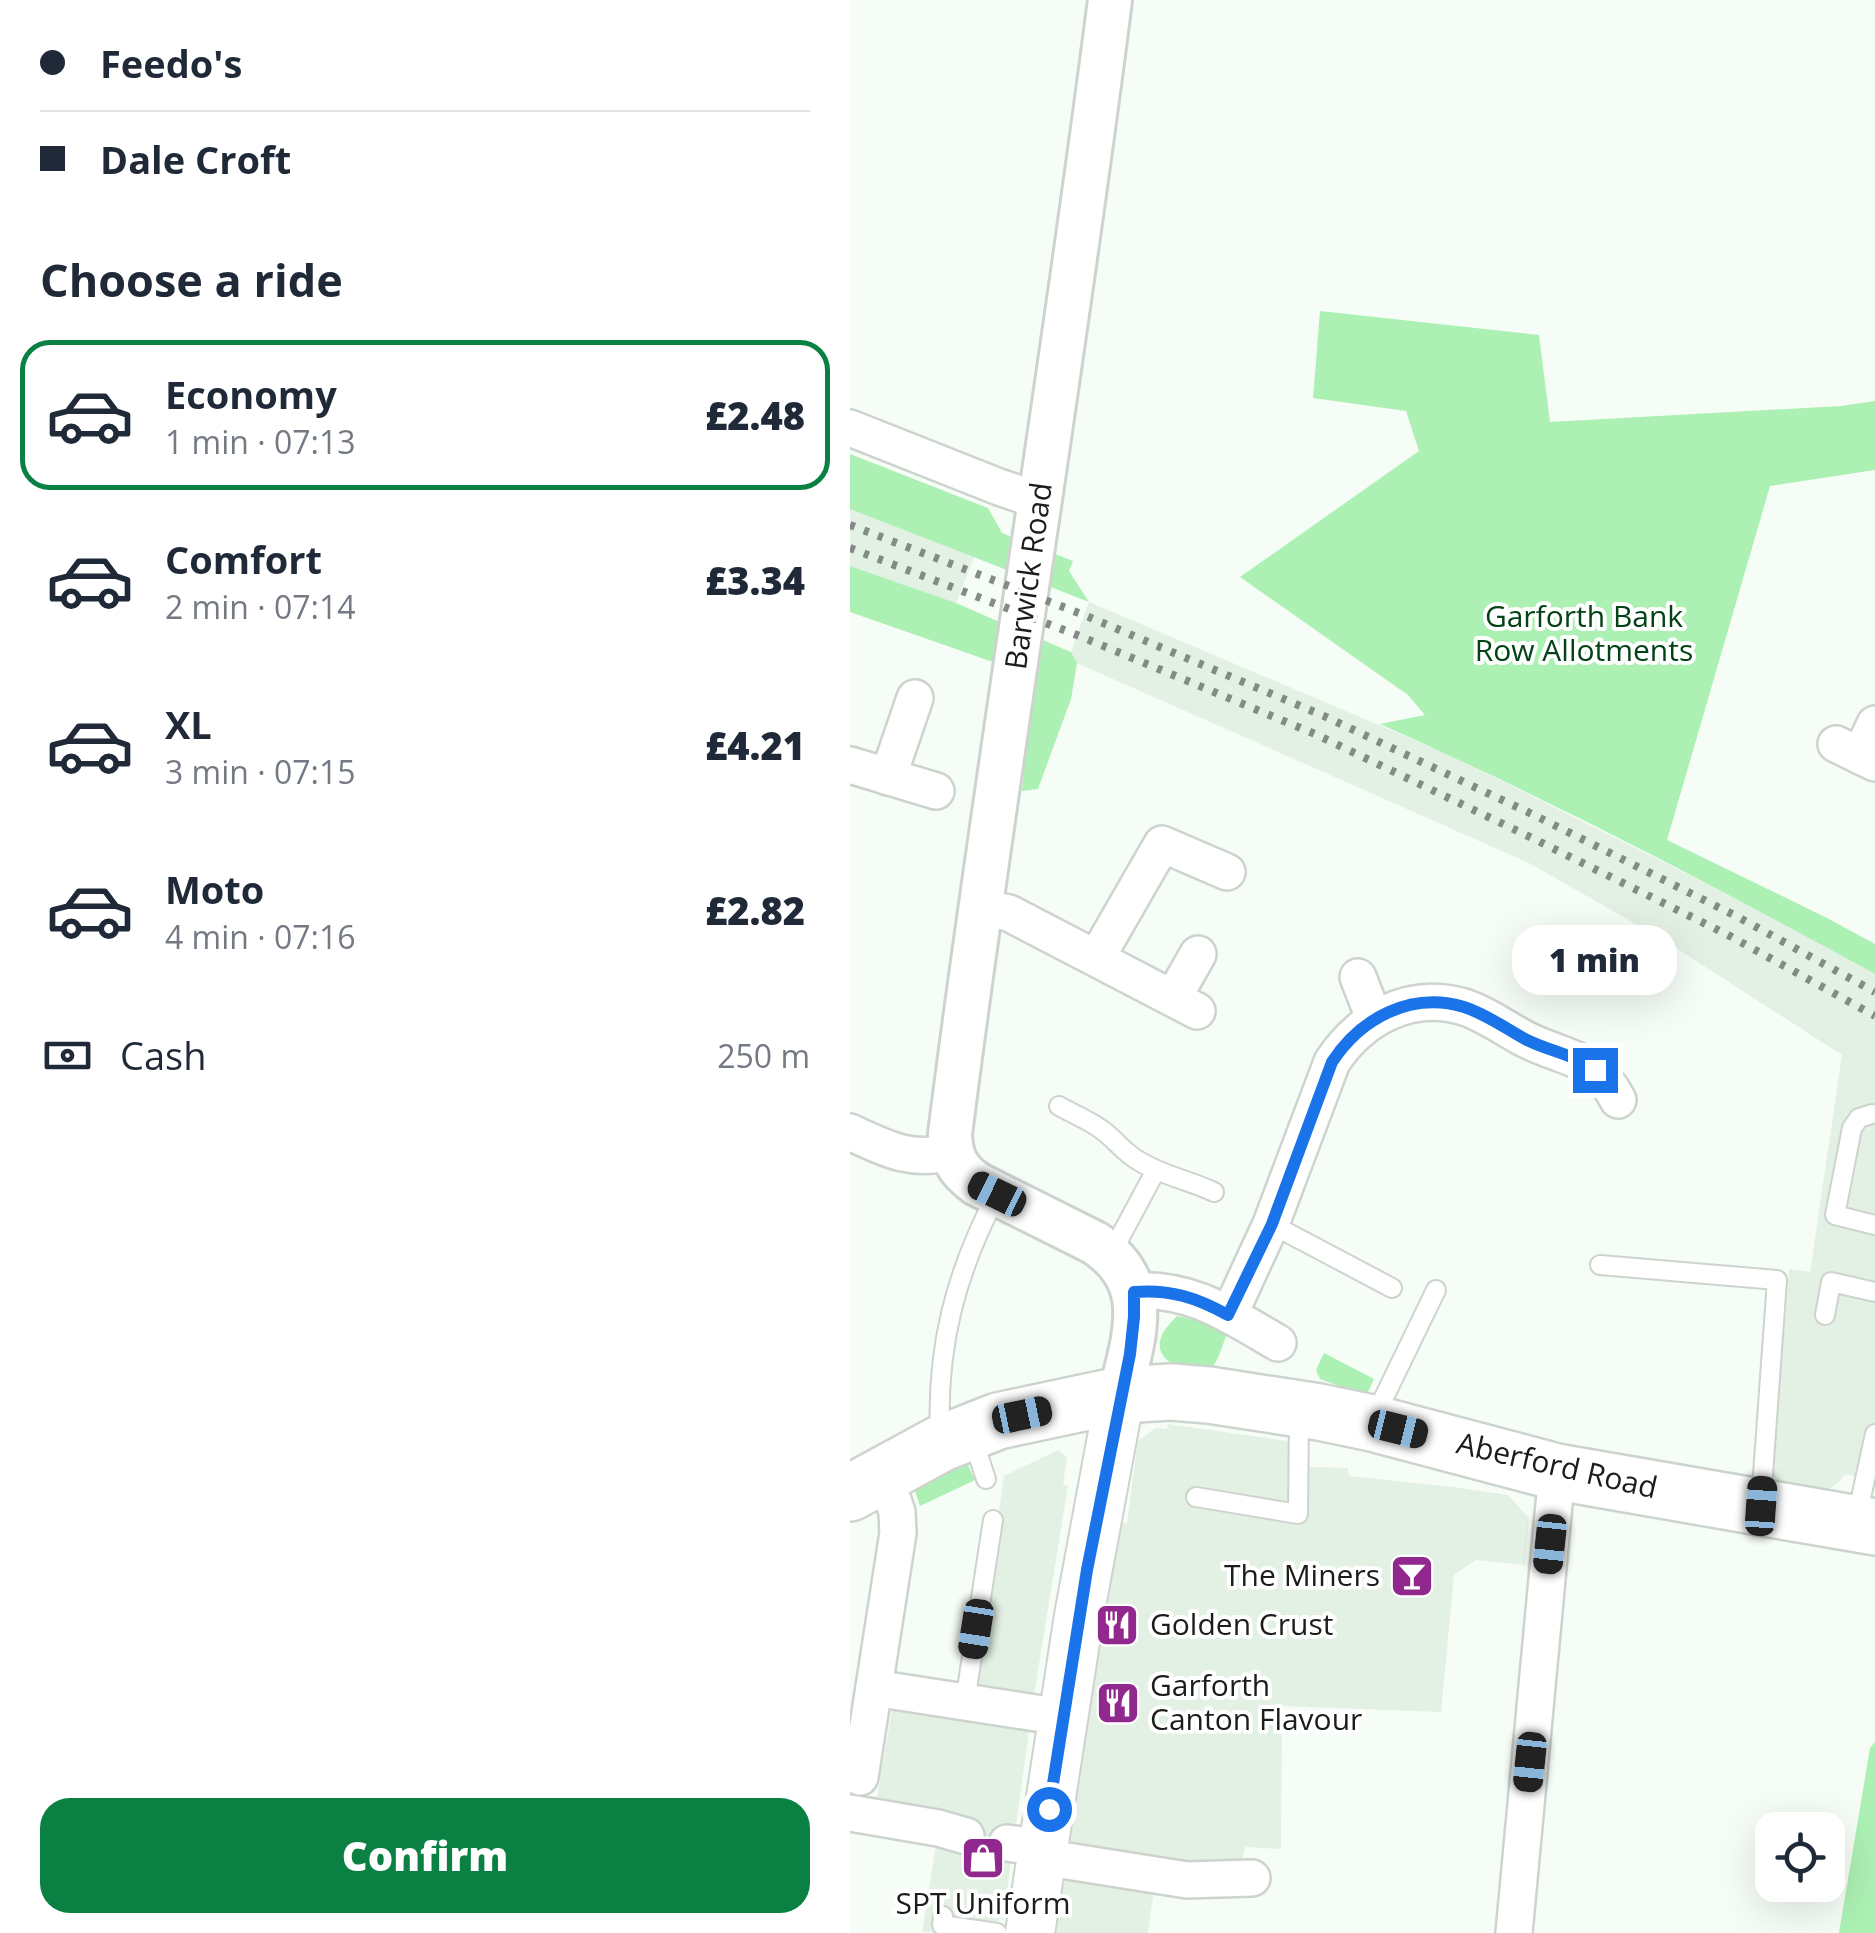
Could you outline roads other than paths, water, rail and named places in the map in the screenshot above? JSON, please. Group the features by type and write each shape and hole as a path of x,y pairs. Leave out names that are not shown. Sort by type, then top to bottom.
{"main road":[{"name":"Aberford Road","path":"867,1483 965,1452 998,1420 1120,1395 1171,1392 1372,1423 1557,1472 1865,1525"},
{"path":"1030,1933 1030,1849 1062,1717 1120,1395"}],"street":[{"name":"Barwick Road","path":"951,1152 950,1134 979,907 1082,221 1110,0"},
{"path":"850,428 1040,501"},
{"path":"888,776 914,698"},
{"path":"1857,754 1875,724"},
{"path":"850,765 936,791"},
{"path":"1097,957 1162,844 1227,872"},
{"path":"979,907 1009,913 1185,1004 1198,954"},
{"path":"1358,977 1374,1018"},
{"path":"1228,1315 1272,1224 1332,1062 1344,1044 1374,1018 1418,1003 1464,1007 1525,1039 1584,1062 1610,1084 1618,1100"},
{"path":"850,1132 889,1150 915,1156 951,1152 956,1166 966,1176 1111,1254 1122,1266 1134,1292 1133,1332 1120,1395"},
{"path":"1134,1292 1156,1290 1200,1300 1278,1343"},
{"path":"1514,1933 1557,1472"},
{"path":"860,1777 898,1534 897,1512 867,1483"},
{"path":"874,1688 1062,1717"},
{"path":"850,1813 966,1836"},
{"path":"1030,1849 1187,1880 1252,1878"}],"lane":[{"path":"1059,1106 1103,1130 1123,1150 1156,1170 1214,1192"},
{"path":"1872,1114 1860,1118 1852,1128 1835,1215 1875,1225"},
{"path":"1111,1254 1156,1170"},
{"path":"965,1452 938,1402 946,1330 966,1260 997,1194"},
{"path":"1272,1224 1392,1288"},
{"path":"1600,1265 1776,1280 1761,1506"},
{"path":"1825,1315 1830,1282 1875,1292"},
{"path":"1372,1423 1436,1290"},
{"path":"1196,1497 1298,1514 1298,1409"},
{"path":"1865,1525 1875,1434"},
{"path":"965,1702 993,1520"},
{"path":"943,1916 942,1925 997,1933"}],"railway":[{"path":"850,525 1084,615 1324,716 1738,917 1875,992"},
{"path":"850,548 1077,635 1315,734 1728,935 1875,1016"}],"place":[{"name":"The Miners","path":"1412,1576"},
{"name":"Golden Crust","path":"1117,1625"},
{"name":"Garforth Canton Flavour","path":"1118,1703"},
{"name":"SPT Uniform","path":"983,1858"}],"park label":[{"name":"Garforth Bank Row Allotments","path":"1584,634"}]}
